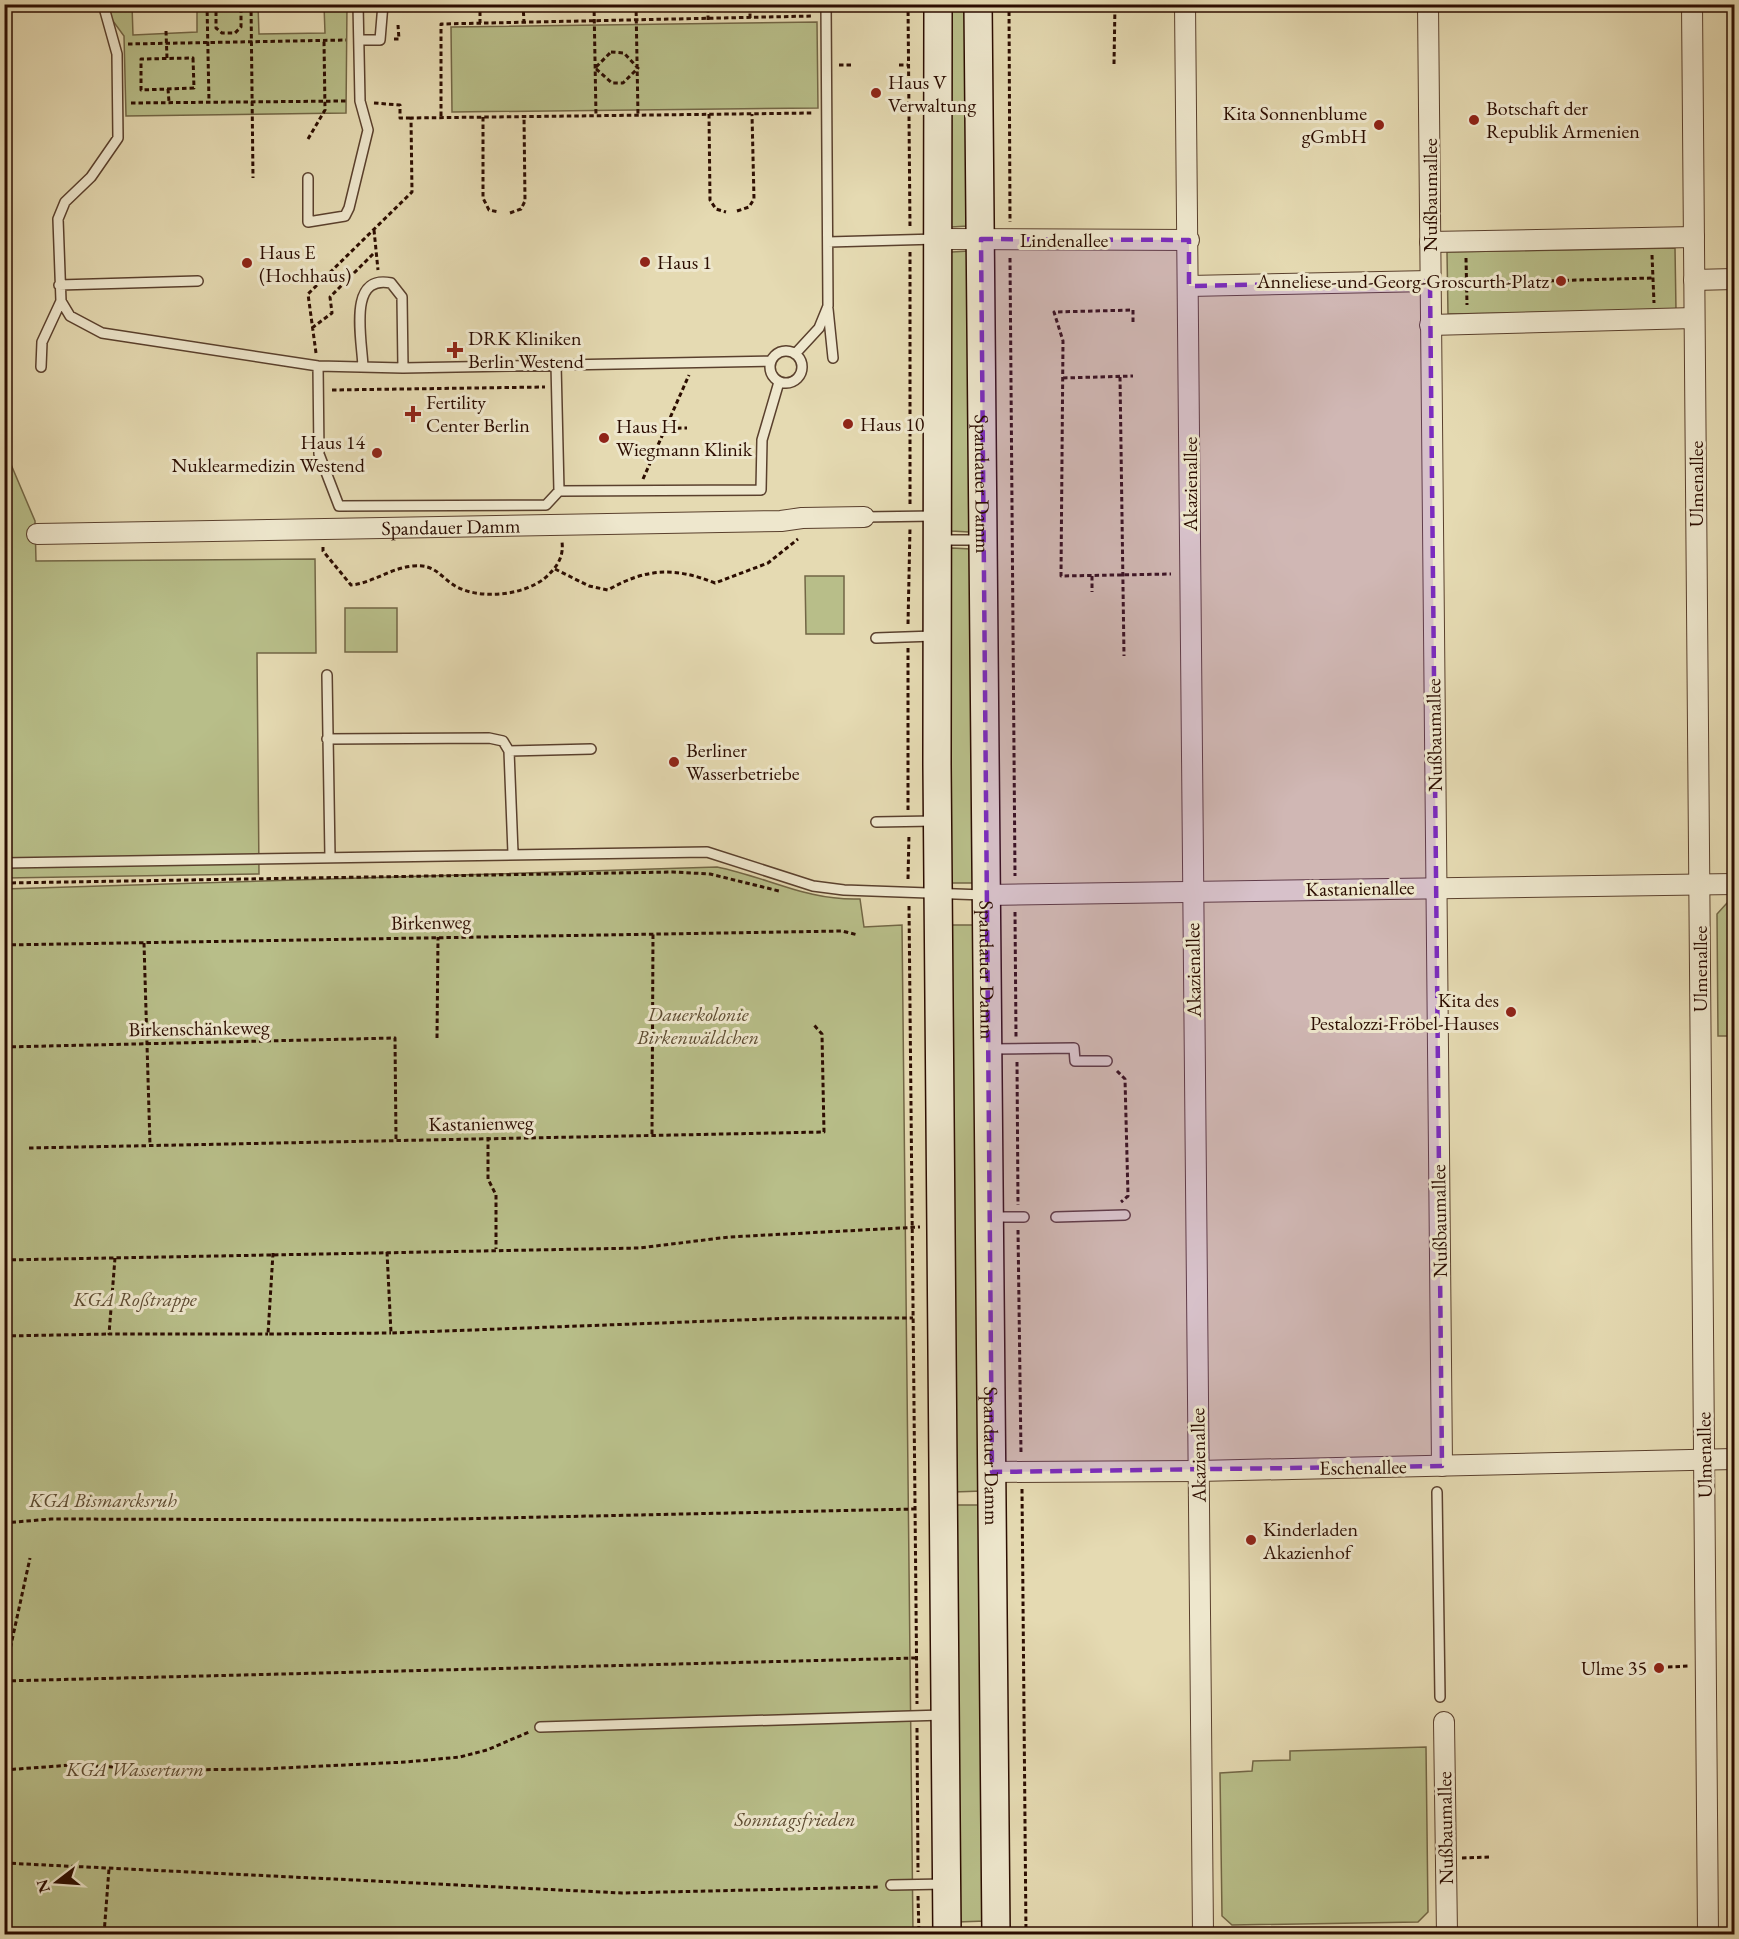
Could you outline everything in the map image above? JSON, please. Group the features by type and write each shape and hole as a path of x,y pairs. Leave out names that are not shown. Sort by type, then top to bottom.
{"main road":[{"path":"938,4 940,239 938,821 947,1935"},
{"name":"Spandauer Damm","path":"978,4 996,1935"}],"street":[{"name":"Akazienallee","path":"1185,4 1189,240 1203,1935"},
{"name":"Nußbaumallee","path":"1428,4 1442,1466"},
{"name":"Ulmenallee","path":"1692,4 1708,1935"},
{"path":"1430,242 1694,237"},
{"name":"Lindenallee","path":"940,239 1189,240"},
{"path":"1694,280 1734,279"},
{"path":"1189,286 1430,281"},
{"path":"1430,325 1694,318"},
{"name":"Spandauer Damm","path":"37,534 560,526 781,521 864,516"},
{"name":"Kastanienallee","path":"986,895 1734,884"},
{"name":"Eschenallee","path":"992,1472 1198,1471 1734,1459"},
{"name":"Nußbaumallee","path":"1444,1722 1447,1935"}],"lane":[{"path":"103,4 117,54 118,138 91,177 66,202 58,219 59,285 61,301 70,316 102,333 318,366 403,368 771,361 784,351 795,354 801,364 800,375 791,382 779,382 772,375 771,361"},
{"path":"308,178 308,222 345,216 368,130 360,101 358,4"},
{"path":"359,40 380,40 383,4"},
{"path":"826,4 829,112 828,306 833,358"},
{"path":"828,242 940,239"},
{"path":"363,368 361,300 368,286 379,280 391,283 402,297 403,368"},
{"path":"59,285 198,281"},
{"path":"41,367 42,342 61,301"},
{"path":"795,354 819,328 828,306"},
{"path":"318,366 319,454 339,506 546,505 559,491 556,364"},
{"path":"559,491 761,490 762,440 779,382"},
{"path":"864,516 910,516 939,528 983,540"},
{"path":"876,638 938,636"},
{"path":"327,675 330,857"},
{"path":"327,739 489,738 503,741 509,751 513,853"},
{"path":"509,751 591,749"},
{"path":"876,822 938,821"},
{"path":"4,862 706,852 813,886 844,891 986,895"},
{"path":"988,1049 1074,1048 1074,1061 1107,1061"},
{"path":"1056,1217 1125,1215"},
{"path":"990,1217 1021,1217"},
{"path":"1437,1492 1440,1697"},
{"path":"540,1727 945,1715"},
{"path":"891,1885 947,1884"}],"path":[{"path":"207,4 209,102"},
{"path":"216,4 216,28"},
{"path":"241,4 241,27"},
{"path":"251,4 253,178"},
{"path":"480,4 480,22"},
{"path":"523,4 524,22"},
{"path":"594,4 596,116"},
{"path":"636,4 638,116"},
{"path":"708,4 708,20"},
{"path":"750,4 750,18"},
{"path":"908,4 910,239 908,892 919,1935"},
{"path":"1008,4 1010,226"},
{"path":"1114,4 1114,64"},
{"path":"441,117 441,24 708,20 826,15"},
{"path":"208,28 216,28 222,33 235,33 241,27 251,27"},
{"path":"166,31 167,58"},
{"path":"222,33 222,42"},
{"path":"235,33 235,42"},
{"path":"114,44 359,40"},
{"path":"308,139 326,110 324,41"},
{"path":"595,69 611,52 624,53 638,68"},
{"path":"167,58 193,58 194,88 141,90 141,59 167,58"},
{"path":"900,65 908,65"},
{"path":"595,69 612,83 623,83 638,68"},
{"path":"168,89 169,102"},
{"path":"118,103 360,101 400,105 400,118 829,112"},
{"path":"709,114 710,201 716,209 726,212"},
{"path":"737,211 749,207 754,199 752,114"},
{"path":"510,213 521,208 525,201 524,116"},
{"path":"483,117 483,198 489,210 499,212"},
{"path":"318,366 308,294 412,192 411,118"},
{"path":"374,230 379,280"},
{"path":"1654,308 1652,252 1661,251"},
{"path":"312,328 332,314 330,297 375,252"},
{"path":"1010,252 1016,880"},
{"path":"1466,255 1467,311"},
{"path":"1467,283 1653,278"},
{"path":"1133,322 1133,310 1054,312 1063,341 1061,576 1176,574"},
{"path":"638,491 694,362"},
{"path":"1120,376 1124,656"},
{"path":"1063,378 1133,376"},
{"path":"319,390 556,387"},
{"path":"633,429 687,428"},
{"path":"555,569 589,586 608,590 630,577 658,572 692,574 715,583 768,563 825,517"},
{"path":"324,530 323,551 351,585 364,584 387,572 413,566 435,568 457,587 482,594 533,587 555,569 563,551 560,526"},
{"path":"1092,575 1092,592"},
{"path":"4,883 673,872 710,874 790,894"},
{"path":"1016,907 1021,1217 1021,1459"},
{"name":"Birkenweg","path":"4,945 653,933 842,931 858,934"},
{"path":"652,1134 653,933"},
{"path":"437,1038 438,937"},
{"path":"144,942 150,1145"},
{"name":"Kastanienweg","path":"28,1148 824,1132 822,1034 814,1025"},
{"name":"Birkenschänkeweg","path":"4,1047 395,1038 396,1139"},
{"path":"1107,1061 1125,1079 1128,1196 1115,1206"},
{"path":"488,1137 488,1179 496,1195 496,1249"},
{"path":"4,1260 273,1253 639,1248 729,1237 941,1226"},
{"path":"387,1252 391,1333"},
{"path":"268,1334 273,1253"},
{"path":"109,1334 115,1258"},
{"path":"4,1335 391,1333 794,1317 913,1318"},
{"path":"1022,1486 1026,1926 1024,1934"},
{"path":"4,1523 51,1519 418,1520 944,1509"},
{"path":"30,1558 4,1679 945,1658"},
{"path":"1668,1666 1691,1666"},
{"path":"10,1862 4,1771 72,1765 176,1770 261,1769 406,1762 460,1757 487,1750 540,1727"},
{"path":"1461,1858 1492,1857"},
{"path":"4,1863 622,1893 815,1890 891,1885"},
{"path":"104,1935 109,1869"}],"highlighted area":[{"path":"981,239 1189,240 1189,286 1430,281 1442,1466 992,1472"}],"green space":[{"path":"197,4 258,5 259,34 325,33 324,5 347,5 346,113 126,116 124,36 110,17 109,5 132,5 133,35 197,32"},
{"path":"947,5 968,5 968,226 951,227"},
{"path":"817,22 818,108 452,112 451,27"},
{"path":"1675,248 1676,310 1448,314 1447,252"},
{"path":"969,251 969,532 949,529 949,255 952,252"},
{"path":"4,448 35,521 36,561 315,559 316,653 257,653 259,874 5,878"},
{"path":"952,548 971,549 978,879 973,883 949,883 949,550"},
{"path":"805,576 844,576 844,634 806,634"},
{"path":"345,608 397,608 397,652 345,652"},
{"path":"717,867 822,896 860,899 864,927 902,925 913,1934 5,1934 4,889"},
{"path":"1727,903 1734,903 1734,1036 1718,1036 1717,914"},
{"path":"947,925 977,925 983,1491 953,1492"},
{"path":"953,1505 982,1505 986,1921 957,1922"},
{"path":"1426,1747 1428,1912 1418,1922 1232,1925 1222,1916 1220,1773 1252,1771 1253,1761 1290,1760 1290,1751"}],"place":[{"name":"Haus V Verwaltung","path":"876,93"},
{"name":"Botschaft der Republik Armenien","path":"1474,120"},
{"name":"Kita Sonnenblume gGmbH","path":"1379,125"},
{"name":"Haus 1","path":"645,262"},
{"name":"Haus E (Hochhaus)","path":"247,263"},
{"name":"Anneliese-und-Georg-Groscurth-Platz","path":"1561,281"},
{"name":"DRK Kliniken Berlin Westend","path":"455,350"},
{"name":"Fertility Center Berlin","path":"413,414"},
{"name":"Haus 10","path":"848,424"},
{"name":"Haus H Wiegmann Klinik","path":"604,438"},
{"name":"Haus 14 Nuklearmedizin Westend","path":"377,453"},
{"name":"Berliner Wasserbetriebe","path":"674,762"},
{"name":"Kita des Pestalozzi-Fröbel-Hauses","path":"1511,1012"},
{"name":"Kinderladen Akazienhof","path":"1251,1540"},
{"name":"Ulme 35","path":"1659,1668"}],"park label":[{"name":"Dauerkolonie Birkenwäldchen","path":"698,1026"},
{"name":"KGA Roßtrappe","path":"135,1299"},
{"name":"KGA Bismarcksruh","path":"103,1500"},
{"name":"KGA Wasserturm","path":"135,1769"},
{"name":"Sonntagsfrieden","path":"795,1819"}]}
